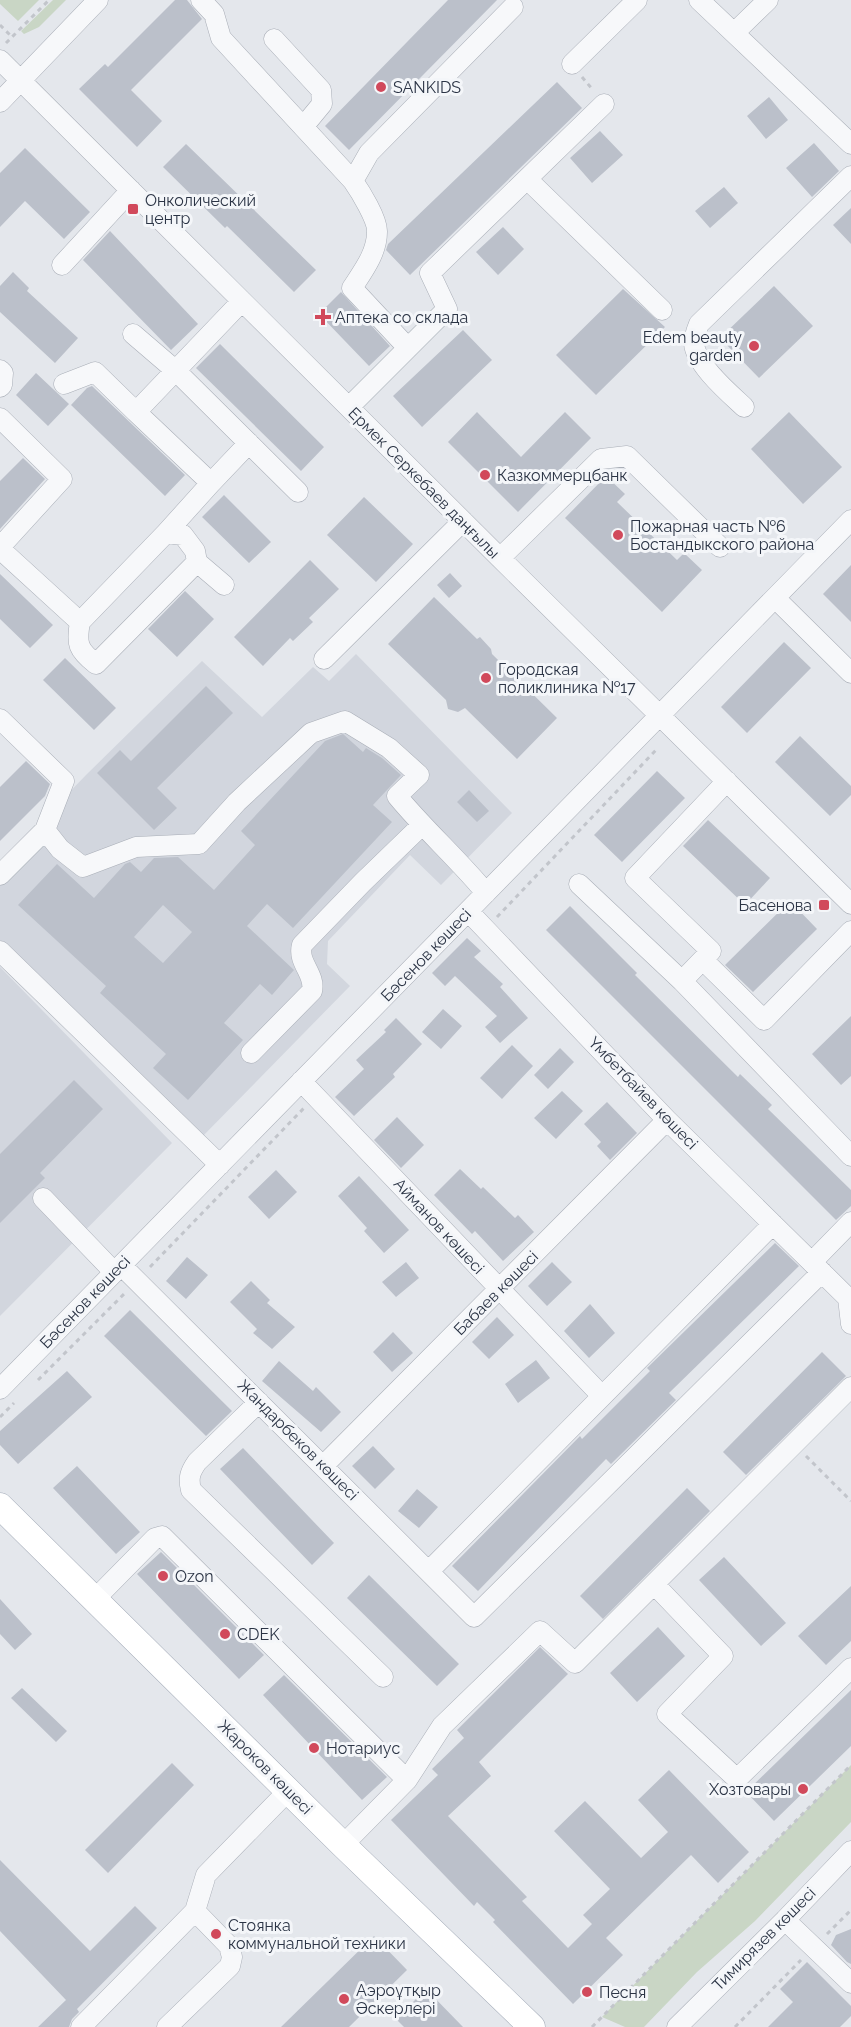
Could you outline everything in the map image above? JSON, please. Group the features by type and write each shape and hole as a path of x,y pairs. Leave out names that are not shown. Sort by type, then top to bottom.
{"main road":[{"name":"Жароков көшесі","path":"0,1506 344,1845 534,2026"}],"street":[{"path":"0,102 98,0"},
{"path":"201,0 214,14 221,38 353,181 364,198 378,230 371,259 352,288 408,348"},
{"path":"572,64 637,0"},
{"path":"699,0 851,144"},
{"path":"734,33 768,0"},
{"path":"353,181 369,153 513,6"},
{"path":"274,39 321,90 322,104 303,127"},
{"name":"Ермек Серкебаев даңғылы","path":"0,60 462,521 851,904"},
{"path":"349,407 447,309 430,273 604,104"},
{"path":"744,407 709,373 699,355 694,343 699,324 851,176"},
{"path":"527,178 663,310"},
{"path":"62,265 131,190"},
{"path":"136,412 242,301"},
{"path":"133,334 175,370 298,492"},
{"path":"0,370 3,373 0,387"},
{"path":"64,384 94,372 211,483"},
{"path":"0,418 62,479 0,548 80,622"},
{"path":"197,562 96,664 81,653 77,637 80,622 249,443"},
{"path":"500,558 602,459 627,456 720,547"},
{"name":"Бәсенов көшесі","path":"0,1389 851,520"},
{"path":"324,659 462,521"},
{"path":"166,533 183,535 195,551 197,562 224,585"},
{"path":"775,598 851,673"},
{"path":"0,719 64,781 45,830 0,875"},
{"path":"45,830 60,849 83,867 136,848 199,844 237,802 311,734 345,721 389,748 419,775 397,796 422,825 462,864 486,893"},
{"path":"682,981 711,951 635,878 727,781"},
{"path":"251,1053 312,992 314,984 302,961 300,952 302,945 422,825"},
{"path":"579,884 682,981 851,1156"},
{"name":"Үмбетбайев көшесі","path":"468,911 667,1120 848,1298 851,1324"},
{"path":"703,960 764,1020 851,931"},
{"path":"0,951 219,1165"},
{"name":"Айманов көшесі","path":"301,1081 498,1290 602,1396"},
{"name":"Бабаев көшесі","path":"324,1465 667,1120"},
{"name":"Жандарбеков көшесі","path":"43,1197 117,1269 137,1281 474,1617 817,1267"},
{"path":"817,1267 851,1222"},
{"path":"429,1571 773,1224"},
{"path":"344,1845 407,1780 442,1726 540,1631 575,1663 851,1386"},
{"path":"259,1402 197,1462 191,1470 189,1480 191,1491 383,1677"},
{"path":"95,1599 155,1538 162,1536 407,1780"},
{"path":"654,1584 723,1656 667,1714 737,1779 851,1668"},
{"path":"81,2027 195,1911 206,1875 288,1790"},
{"name":"Тимирязев көшесі","path":"677,2027 851,1851"},
{"path":"167,2027 230,1966 232,1957 229,1946 195,1911"},
{"path":"785,1920 851,1983"}],"path":[{"path":"0,25 12,37 49,0"},
{"path":"572,64 604,104"},
{"path":"486,930 657,750"},
{"path":"32,1385 137,1281 315,1096"},
{"path":"0,1417 16,1401"},
{"path":"795,1444 851,1501"},
{"path":"592,2027 851,1765"},
{"path":"735,2027 851,1910"}],"shaded area":[{"path":"356,654 512,813 441,885 410,855 328,941 327,964 350,986 200,1139 0,940 0,864 86,775 202,661 262,717 313,667 329,681"},
{"path":"0,967 172,1143 0,1316"}],"green space":[{"path":"0,0 39,0 18,21 0,4"},
{"path":"53,0 66,0 39,27 24,34 21,31"},
{"path":"851,1765 851,1822 755,1921 697,1972 644,2027 625,2027 602,2017"}],"building":[{"path":"175,0 187,0 202,19 131,90 162,121 137,147 79,89 105,64 108,67"},
{"path":"448,0 497,0 349,150 325,126"},
{"path":"557,82 582,108 410,275 386,250 388,244"},
{"path":"769,97 788,120 766,139 747,116"},
{"path":"600,131 623,155 592,183 570,158"},
{"path":"814,143 839,171 812,197 786,168"},
{"path":"186,144 316,270 294,292 163,167"},
{"path":"25,148 90,212 64,239 25,201 0,227 0,173"},
{"path":"724,187 738,203 710,228 695,211"},
{"path":"851,208 851,244 833,225"},
{"path":"503,227 524,249 498,275 476,252"},
{"path":"110,231 198,324 171,350 83,260"},
{"path":"13,272 29,288 27,291 78,338 55,363 0,312 0,286"},
{"path":"774,286 813,326 759,378 720,338"},
{"path":"623,289 665,327 596,395 556,355"},
{"path":"341,292 390,346 369,366 319,314"},
{"path":"463,330 492,360 422,427 393,396"},
{"path":"220,344 324,447 301,471 196,368"},
{"path":"36,373 69,404 48,426 16,395"},
{"path":"92,386 185,475 165,496 71,405 87,388"},
{"path":"477,412 521,457 565,412 591,438 518,512 448,442"},
{"path":"789,412 842,467 803,504 751,449"},
{"path":"23,458 45,479 0,529 0,481"},
{"name":"Пожарная часть №6 Бостандыкского района","path":"606,476 625,494 617,502 677,560 684,553 702,570 662,612 565,518"},
{"path":"224,495 271,542 249,563 202,517"},
{"path":"364,497 413,544 376,582 327,535"},
{"path":"310,560 339,589 309,618 313,622 293,641 290,638 263,666 234,637"},
{"path":"851,565 851,622 823,594"},
{"path":"450,573 462,586 449,598 437,585"},
{"path":"0,574 53,625 30,648 0,619"},
{"path":"185,591 214,619 177,657 148,629"},
{"name":"Городская поликлиника №17","path":"434,597 477,639 480,637 491,649 492,654 557,718 517,759 465,708 458,712 448,709 446,700 388,644"},
{"path":"784,642 811,668 747,733 721,707"},
{"path":"65,658 116,708 94,730 43,680"},
{"path":"206,686 233,713 157,788 177,808 154,830 97,773 120,750 131,761"},
{"path":"343,734 363,752 366,748 382,758 401,775 373,805 392,822 293,928 267,904 247,926 294,970 272,995 260,984 224,1023 243,1040 188,1100 153,1068 166,1054 100,993 106,986 18,905 57,864 94,898 125,864 130,862 141,872 154,858 178,857 214,890 255,845 241,831 325,741","holes":["163,905 192,932 163,963 134,937"]},
{"path":"800,736 851,786 851,795 830,816 775,762"},
{"path":"26,761 50,784 45,796 0,841 0,787"},
{"path":"657,771 685,798 622,862 594,835"},
{"path":"469,790 489,811 477,822 457,802"},
{"path":"708,820 770,878 745,905 683,846"},
{"path":"790,901 817,929 753,992 725,965"},
{"path":"570,906 637,973 635,975 738,1077 740,1074 772,1105 768,1109 851,1190 851,1206 836,1220 546,930"},
{"path":"467,938 481,951 474,957 503,984 500,987 528,1018 500,1043 485,1027 497,1016 455,976 445,986 432,973"},
{"path":"443,1009 462,1026 441,1049 422,1032"},
{"path":"851,1016 851,1076 841,1085 812,1054"},
{"path":"396,1018 422,1044 393,1074 395,1077 354,1116 335,1097 364,1069 356,1060 386,1032 384,1030"},
{"path":"512,1045 533,1066 502,1099 480,1078"},
{"path":"560,1048 574,1062 548,1089 534,1075"},
{"path":"74,1080 103,1109 40,1173 45,1178 0,1223 0,1154"},
{"path":"562,1091 583,1111 556,1139 534,1118"},
{"path":"607,1102 637,1133 610,1160 597,1146 601,1142 584,1124"},
{"path":"397,1117 424,1145 401,1168 374,1140"},
{"path":"460,1169 481,1189 483,1187 515,1218 518,1215 534,1232 503,1261 475,1231 472,1234 434,1195"},
{"path":"276,1170 297,1192 269,1219 248,1197"},
{"path":"359,1176 409,1230 384,1253 364,1231 367,1228 338,1196"},
{"path":"775,1243 799,1266 669,1393 676,1400 611,1464 606,1459 478,1591 452,1566 580,1436 582,1439 650,1371 647,1368"},
{"path":"187,1257 208,1275 186,1299 166,1281"},
{"path":"406,1262 419,1278 396,1297 382,1282"},
{"path":"552,1262 572,1282 547,1306 528,1286"},
{"path":"251,1281 270,1300 267,1303 295,1327 272,1349 253,1333 257,1329 230,1302"},
{"path":"590,1304 615,1333 589,1358 564,1331"},
{"path":"130,1310 232,1411 206,1436 104,1336"},
{"path":"497,1317 514,1335 489,1359 472,1342"},
{"path":"393,1332 413,1353 392,1372 373,1352"},
{"path":"822,1352 846,1376 746,1475 723,1452"},
{"path":"536,1360 550,1378 518,1403 505,1384"},
{"path":"279,1361 313,1391 316,1387 341,1412 321,1432 262,1381"},
{"path":"67,1371 92,1397 18,1464 0,1445 0,1431"},
{"path":"373,1446 395,1469 375,1489 352,1466"},
{"path":"243,1448 334,1543 312,1565 220,1469"},
{"path":"77,1466 140,1532 116,1554 53,1488"},
{"path":"687,1488 710,1511 603,1619 580,1596"},
{"path":"417,1489 438,1507 419,1528 398,1511"},
{"path":"161,1552 264,1655 239,1679 137,1574"},
{"path":"724,1557 786,1623 761,1646 699,1580"},
{"path":"369,1575 459,1664 437,1686 347,1598"},
{"path":"851,1586 851,1641 826,1665 798,1636"},
{"path":"0,1599 32,1634 15,1650 0,1634"},
{"path":"658,1627 685,1656 637,1702 610,1673"},
{"path":"540,1647 568,1674 479,1762 491,1776 448,1816 527,1897 522,1901 568,1948 592,1924 583,1915 610,1889 554,1831 585,1801 641,1858 668,1832 638,1800 669,1770 749,1852 718,1883 691,1855 606,1938 623,1955 573,2004 493,1922 495,1920 477,1902 474,1906 391,1820 438,1775 432,1769 464,1738 457,1730"},
{"path":"284,1675 387,1777 362,1800 263,1695"},
{"path":"22,1688 67,1731 56,1742 11,1698"},
{"path":"851,1690 851,1746 774,1821 746,1792"},
{"path":"172,1763 194,1785 108,1873 85,1850"},
{"path":"0,1860 90,1951 135,1906 157,1928 77,2009 79,2012 72,2019 69,2027 38,2027 66,2000 0,1931"},
{"path":"851,1929 851,1964 831,1945 836,1935"},
{"name":"Аэроұтқыр Әскерлері","path":"374,1936 407,1970 349,2027 281,2027"},
{"path":"807,1962 851,2006 851,2016 840,2027 768,2027 793,2002 780,1989"},
{"path":"426,1989 463,2027 404,2027 396,2019"}],"place":[{"name":"SANKIDS","path":"381,87"},
{"name":"Онколический центр","path":"133,209"},
{"name":"Аптека со склада","path":"323,317"},
{"name":"Edem beauty garden","path":"754,346"},
{"name":"Казкоммерцбанк","path":"485,475"},
{"name":"Пожарная часть №6 Бостандыкского района","path":"618,535"},
{"name":"Городская поликлиника №17","path":"486,678"},
{"name":"Басенова","path":"824,905"},
{"name":"Ozon","path":"163,1576"},
{"name":"CDEK","path":"225,1634"},
{"name":"Нотариуc","path":"314,1748"},
{"name":"Хозтовары","path":"803,1789"},
{"name":"Стоянка коммунальной техники","path":"216,1934"},
{"name":"Песня","path":"587,1992"},
{"name":"Аэроұтқыр Әскерлері","path":"344,1999"}]}
